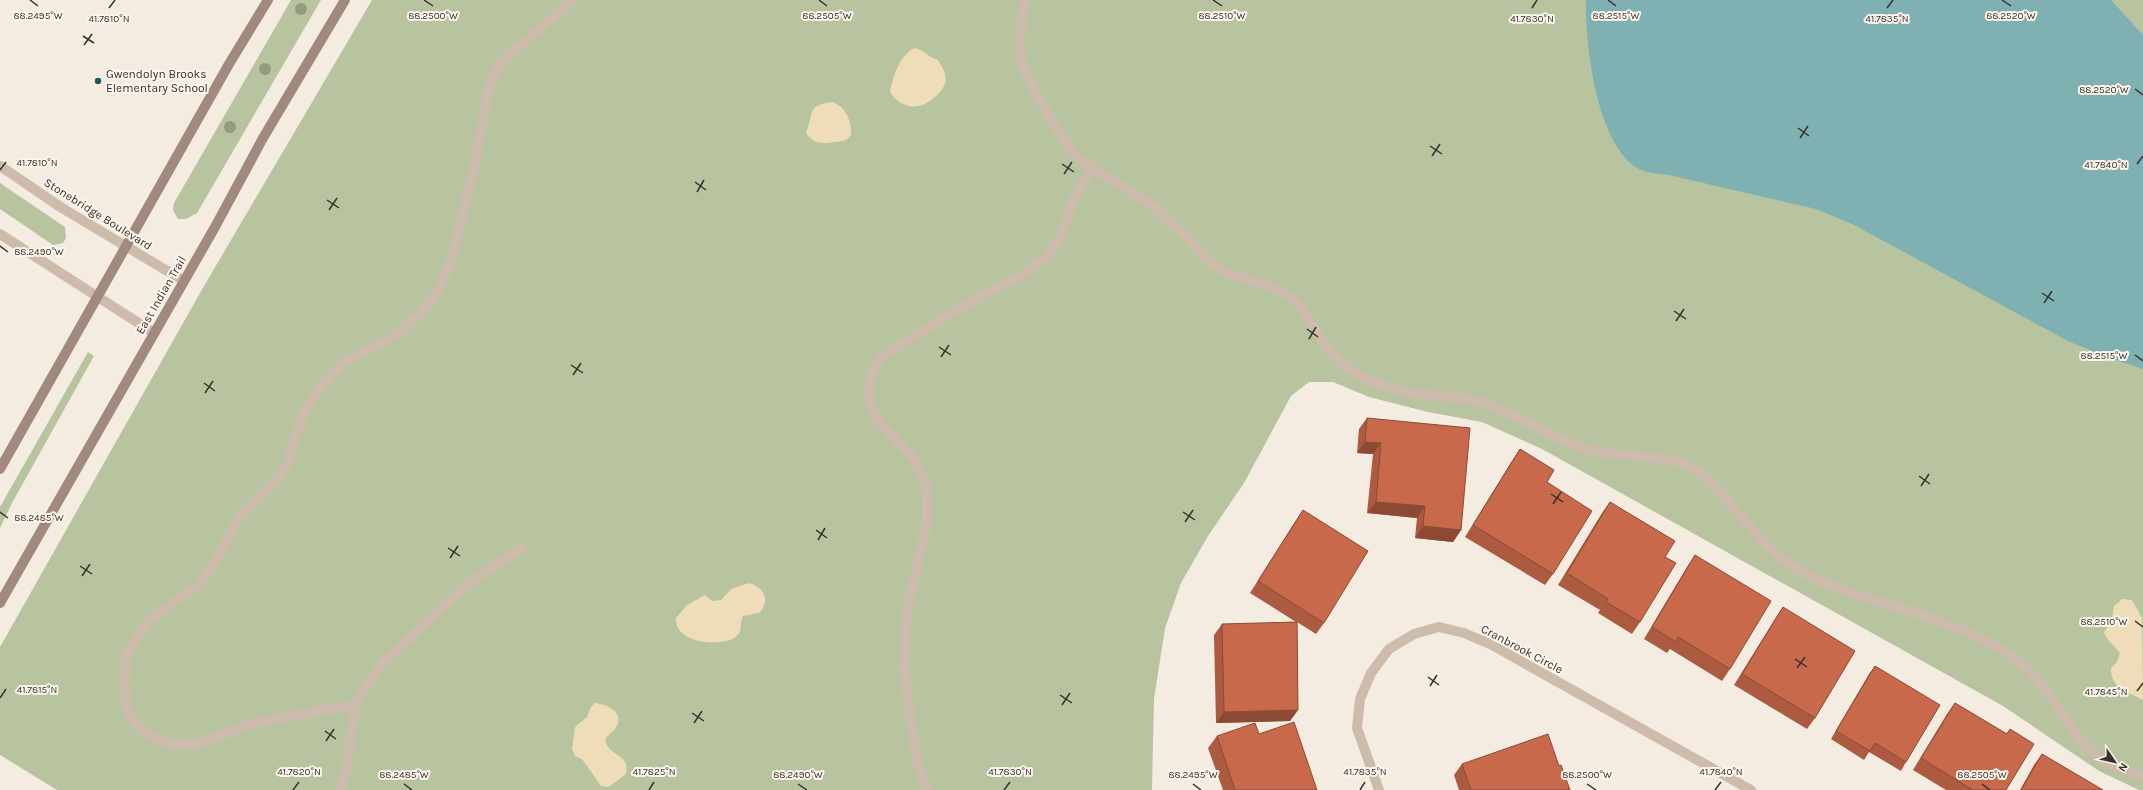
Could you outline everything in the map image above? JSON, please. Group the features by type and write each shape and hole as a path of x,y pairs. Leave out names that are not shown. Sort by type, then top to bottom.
{"main road":[{"path":"0,469 268,0"},
{"name":"East Indian Trail","path":"0,603 184,281 263,138 345,0"}],"street":[{"path":"355,705 253,723 198,744 171,744 152,737 138,727 127,711 124,685 126,656 139,633 150,620 198,585 215,563 239,517 274,483 288,463 293,442 305,410 324,382 344,362 390,339 418,317 435,296 450,265 474,168 490,82 501,62 573,0"},
{"path":"1025,0 1020,27 1021,59 1032,84 1067,145 1092,167 1150,204 1184,235 1209,262 1228,273 1273,287 1291,297 1309,318 1330,353 1355,374 1386,387 1420,395 1458,396 1490,405 1561,441 1596,452 1662,459 1682,463 1702,474 1777,555 1800,571 1836,588 1969,633 1996,646 2020,662 2043,684 2081,738 2098,757 2124,771 2143,776"},
{"name":"Stonebridge Boulevard","path":"0,166 62,208 184,281"},
{"path":"927,790 916,758 904,668 906,615 927,522 927,489 916,461 875,417 869,397 871,374 881,358 904,342 986,293 1022,275 1047,256 1059,239 1075,197 1092,167"},
{"path":"0,234 154,333"},
{"path":"341,790 347,766 355,705 380,666 466,585 521,548"},
{"name":"Cranbrook Circle","path":"1379,790 1357,728 1360,699 1371,674 1389,649 1414,634 1439,627 1464,633 1492,645 1751,790"}],"green space":[{"path":"291,0 321,0 197,213 186,219 178,219 173,210 174,203"},
{"path":"372,0 2143,0 2143,790 2139,790 2099,771 2003,706 1542,449 1482,422 1428,412 1369,397 1333,382 1309,382 1291,396 1244,483 1208,536 1181,583 1165,628 1154,699 1152,790 57,790 0,755 0,647 204,286"},
{"path":"0,183 65,227 66,238 63,243 53,245 0,209"},
{"path":"88,352 94,356 12,503 0,528 0,507"}],"sand":[{"path":"914,48 938,60 946,80 939,93 927,103 907,106 901,103 890,92 895,73 904,56"},
{"path":"833,102 838,104 845,111 849,120 851,135 846,140 842,141 825,143 815,141 806,133 811,115 815,108 819,105"},
{"path":"749,583 762,591 765,604 759,613 743,616 740,632 737,636 730,640 721,642 700,641 691,638 677,627 676,618 687,605 705,595 712,601 721,600 731,589"},
{"path":"2122,599 2132,600 2142,618 2143,700 2126,692 2117,685 2111,675 2111,668 2117,662 2120,653 2104,632 2111,623 2114,606"},
{"path":"595,703 610,708 617,714 618,718 618,723 615,729 605,741 611,750 625,762 626,774 609,787 601,786 582,759 575,756 572,749 575,727 587,717 591,707"}],"water":[{"path":"1586,0 2111,0 2143,35 2143,369 2107,357 2068,341 1854,225 1816,209 1669,175 1643,171 1633,166 1618,148 1608,130 1601,109 1590,63 1586,19"}],"building":[{"path":"1367,418 1470,428 1461,530 1423,526 1425,506 1376,502 1381,443 1365,442"},
{"path":"1520,449 1554,470 1547,482 1592,511 1553,574 1473,525"},
{"path":"1610,502 1675,541 1665,557 1676,563 1640,622 1606,602 1608,599 1567,573"},
{"path":"1303,510 1368,551 1324,623 1258,581"},
{"path":"1695,555 1771,601 1730,669 1678,637 1676,642 1652,627"},
{"path":"1783,607 1855,651 1815,718 1742,674"},
{"path":"1297,622 1298,710 1224,712 1222,624"},
{"path":"1875,666 1940,705 1906,762 1875,743 1870,751 1836,731"},
{"path":"1955,703 2007,734 2010,729 2034,744 2006,790 1970,790 1971,789 1921,758"},
{"path":"1294,722 1317,790 1235,790 1217,736 1255,723 1259,734"},
{"path":"1548,734 1559,766 1561,765 1570,790 1471,790 1462,764"},
{"path":"2042,754 2103,790 2021,790"}],"place":[{"name":"Gwendolyn Brooks Elementary School","path":"98,81"}]}
